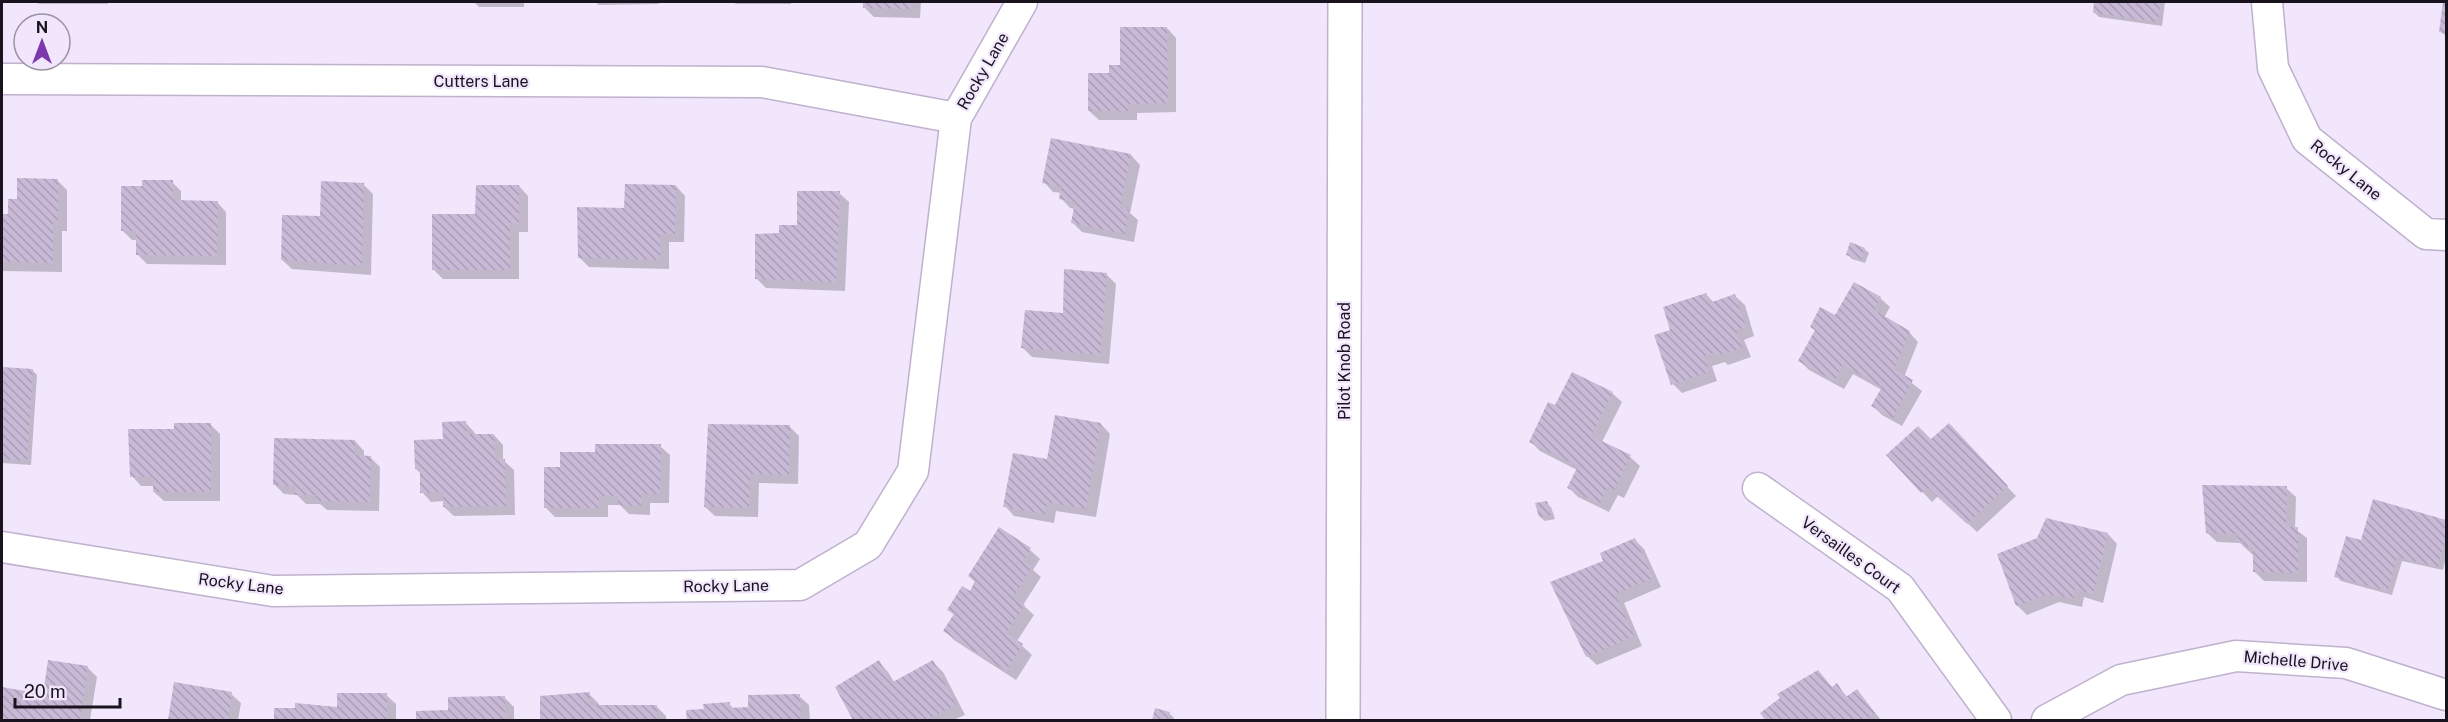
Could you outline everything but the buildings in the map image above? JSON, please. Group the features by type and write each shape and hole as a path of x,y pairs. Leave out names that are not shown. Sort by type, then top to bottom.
{"main road":[{"name":"Pilot Knob Road","path":"1343,720 1345,2"}],"street":[{"name":"Rocky Lane","path":"2,547 273,591 800,585 868,545 913,471 956,118 1022,2"},
{"name":"Rocky Lane","path":"2267,2 2273,68 2307,139 2426,234 2446,235"},
{"name":"Cutters Lane","path":"2,79 762,82 956,118"},
{"name":"Versailles Court","path":"1758,488 1900,588 1996,720"},
{"name":"Michelle Drive","path":"2047,720 2121,680 2236,656 2346,663 2446,695"}]}
